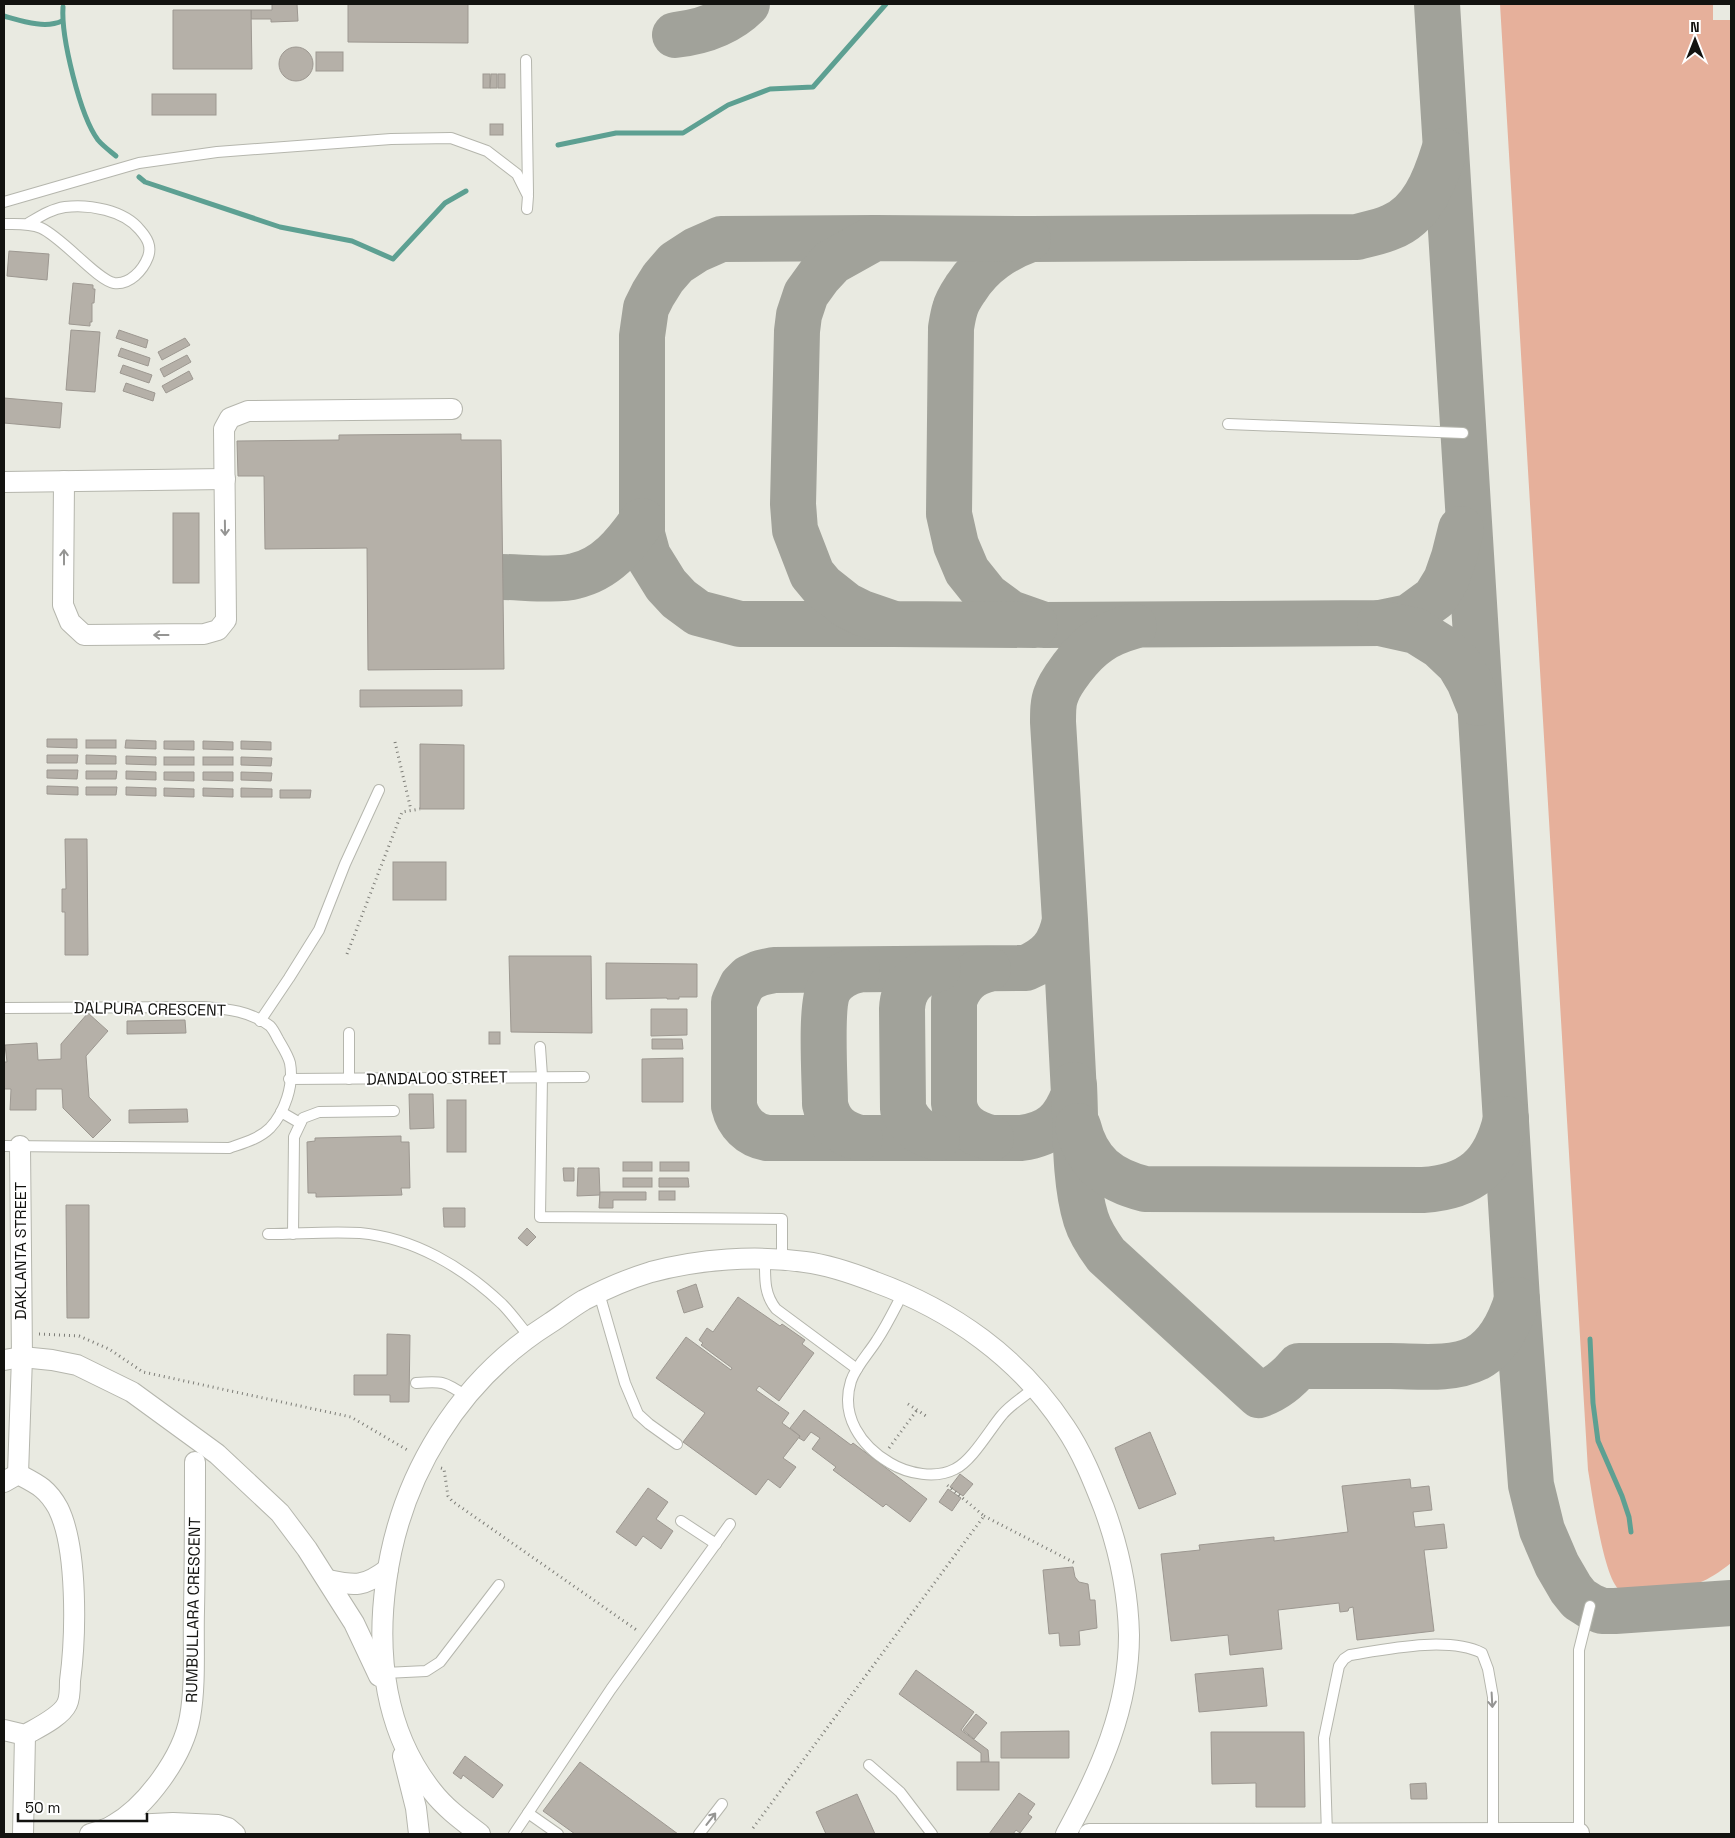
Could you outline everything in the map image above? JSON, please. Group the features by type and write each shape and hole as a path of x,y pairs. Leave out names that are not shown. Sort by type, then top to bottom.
{"street":[{"path":"64,481 64,605 70,622 84,635 204,634 218,630 226,620 224,429 230,418 248,411 452,409"},
{"path":"4,482 225,479"},
{"name":"DAKLANTA STREET","path":"11,1478 13,1358 20,1334 12,1146"},
{"path":"419,1834 416,1808 384,1672 382,1628 388,1569 404,1509 413,1482 424,1459 444,1426 466,1396 518,1344 581,1302 642,1275 677,1266 722,1260 774,1260 808,1262 838,1269 920,1300 975,1333 1002,1355 1034,1388 1064,1425 1090,1473 1116,1541 1127,1600 1128,1643 1122,1702 1114,1732 1088,1795 1066,1834"},
{"path":"13,1358 52,1360 77,1365 132,1392 217,1454 280,1513 328,1580 354,1623 369,1652 404,1744 433,1794 480,1834"},
{"name":"RUMBULLARA CRESCENT","path":"90,1834 112,1830 157,1787 182,1741 190,1720 193,1664 195,1462"},
{"path":"4,1730 25,1735 50,1721 67,1703 74,1658 74,1591 68,1541 58,1508 44,1488 11,1478"},
{"path":"328,1580 353,1585 370,1581 388,1569"},
{"path":"23,1834 25,1735"},
{"path":"112,1830 172,1823 218,1825 228,1828 235,1834"},
{"path":"1089,1834 1579,1834"}],"lane":[{"path":"526,60 527,208"},
{"path":"4,202 139,163 262,148 391,139 451,138 488,151 517,174 528,196"},
{"path":"4,224 27,224 41,228 62,242 102,277 113,283 122,283 133,278 144,266 150,252 148,240 137,226 120,216 96,208 65,207 46,213 27,224"},
{"path":"1228,424 1463,433"},
{"path":"260,1021 319,930 345,864 379,790"},
{"name":"DALPURA CRESCENT","path":"4,1008 204,1007 233,1009 251,1015 271,1027 290,1064 289,1092 281,1112 270,1128 252,1141 229,1148 12,1146"},
{"path":"349,1032 350,1079"},
{"path":"540,1047 542,1076 540,1218 782,1219 774,1260 765,1289 771,1302 776,1309 857,1369"},
{"name":"DANDALOO STREET","path":"290,1079 584,1077"},
{"path":"293,1234 294,1137 303,1118 320,1112 394,1111"},
{"path":"281,1112 300,1123"},
{"path":"268,1234 360,1233 398,1240 423,1248 449,1263 484,1288 504,1305 529,1336"},
{"path":"599,1293 625,1384 638,1414 677,1444"},
{"path":"903,1293 878,1339 857,1369 851,1381 849,1391 850,1417 860,1438 882,1458 908,1471 933,1474 956,1469 964,1463 1003,1414 1034,1388"},
{"path":"416,1383 440,1381 466,1396"},
{"path":"681,1521 716,1544"},
{"path":"514,1834 611,1689 730,1524"},
{"path":"384,1672 426,1671 434,1667 440,1662 499,1585"},
{"path":"1579,1834 1579,1650 1590,1606"},
{"path":"1327,1834 1324,1738 1339,1666 1350,1654 1445,1644 1470,1647 1482,1653 1488,1668 1492,1697 1492,1834"},
{"path":"869,1765 900,1792 932,1834"},
{"path":"699,1834 722,1804"},
{"path":"528,1813 558,1834"}],"path":[{"path":"395,742 411,810"},
{"path":"347,954 402,812 420,809"},
{"path":"20,1334 79,1336 109,1349 143,1372 351,1418 444,1469 448,1496 452,1501 648,1639"},
{"path":"908,1404 926,1416"},
{"path":"882,1458 917,1410"},
{"path":"933,1474 984,1516 1075,1563"},
{"path":"753,1828 984,1516"}],"shaded area":[{"path":"1500,4 1713,4 1713,20 1731,20 1731,1563 1714,1575 1691,1586 1641,1594 1624,1592 1614,1583 1604,1554 1588,1470"}],"building":[{"path":"272,4 297,4 298,21 271,22 271,19 251,19 251,10 272,10"},
{"path":"348,4 468,4 468,43 348,42"},
{"path":"173,10 251,10 252,69 173,69"},
{"path":"296,47 308,52 313,64 308,76 296,81 284,76 279,64 284,52"},
{"path":"316,52 343,52 343,71 316,71"},
{"path":"483,74 490,74 490,88 483,88"},
{"path":"491,74 497,74 497,88 490,88"},
{"path":"498,74 505,74 505,88 498,88"},
{"path":"152,94 216,94 216,115 152,115"},
{"path":"490,124 503,124 503,135 490,135"},
{"path":"9,251 49,254 47,280 7,276"},
{"path":"73,283 93,285 93,289 95,289 90,326 69,324"},
{"path":"71,330 100,332 95,392 66,390"},
{"path":"119,330 148,340 146,348 116,338"},
{"path":"185,338 190,345 162,360 158,352"},
{"path":"121,348 150,358 148,366 118,356"},
{"path":"187,355 191,362 164,377 160,369"},
{"path":"123,365 152,375 149,383 120,373"},
{"path":"189,371 193,379 166,393 162,386"},
{"path":"126,383 155,393 153,401 123,391"},
{"path":"4,398 62,403 60,428 4,423"},
{"path":"461,434 461,440 501,440 504,669 368,670 367,548 265,549 264,476 238,476 237,441 339,440 339,435"},
{"path":"173,513 199,513 199,583 173,583"},
{"path":"360,690 462,690 462,706 360,707"},
{"path":"47,739 77,739 77,748 47,747"},
{"path":"86,740 116,740 116,748 86,748"},
{"path":"126,740 156,741 156,749 125,748"},
{"path":"164,741 194,741 194,750 164,749"},
{"path":"203,741 233,742 233,750 203,749"},
{"path":"241,741 271,742 271,750 241,749"},
{"path":"420,744 464,745 464,809 420,809"},
{"path":"47,755 78,755 77,763 47,763"},
{"path":"86,755 116,756 116,764 86,764"},
{"path":"126,756 156,757 156,765 126,764"},
{"path":"164,757 194,757 194,765 164,765"},
{"path":"203,757 233,757 233,765 203,765"},
{"path":"241,757 272,758 271,766 241,765"},
{"path":"47,770 78,770 77,779 47,778"},
{"path":"86,771 117,771 116,779 86,779"},
{"path":"126,771 156,772 156,780 126,779"},
{"path":"164,772 194,772 194,781 164,780"},
{"path":"203,772 233,772 233,781 203,780"},
{"path":"241,772 272,773 271,781 241,780"},
{"path":"47,786 78,787 78,795 47,794"},
{"path":"86,787 117,787 116,795 86,795"},
{"path":"126,787 156,788 156,796 126,795"},
{"path":"164,788 194,789 194,797 164,796"},
{"path":"203,788 233,789 233,797 203,796"},
{"path":"241,788 272,789 272,797 241,797"},
{"path":"280,790 311,790 310,798 280,798"},
{"path":"65,839 87,839 88,955 65,955 65,912 62,912 62,889 66,889"},
{"path":"393,862 446,862 446,900 393,900"},
{"path":"509,956 591,956 592,1033 511,1032"},
{"path":"606,963 697,964 697,997 679,997 679,999 606,999"},
{"path":"651,1009 687,1009 687,1035 651,1036"},
{"path":"88,1013 108,1031 86,1056 89,1097 111,1120 93,1138 63,1108 62,1089 36,1089 36,1110 10,1110 11,1089 4,1089 4,1062 7,1062 5,1045 37,1043 38,1060 61,1059 61,1044"},
{"path":"185,1020 186,1033 127,1034 127,1021"},
{"path":"489,1032 500,1032 500,1044 489,1044"},
{"path":"652,1039 682,1039 683,1049 652,1049"},
{"path":"683,1058 683,1102 642,1102 642,1059"},
{"path":"409,1094 433,1094 434,1128 410,1129"},
{"path":"447,1100 466,1100 466,1152 447,1152"},
{"path":"187,1109 188,1122 129,1123 129,1110"},
{"path":"401,1136 401,1142 409,1142 410,1188 401,1188 402,1195 316,1197 316,1193 308,1193 307,1142 315,1141 315,1138"},
{"path":"623,1162 652,1162 652,1171 623,1171"},
{"path":"660,1162 689,1162 689,1171 660,1171"},
{"path":"563,1168 574,1168 574,1181 564,1181"},
{"path":"578,1168 599,1168 600,1195 577,1196"},
{"path":"623,1178 652,1178 652,1187 623,1187"},
{"path":"659,1178 688,1178 689,1187 659,1187"},
{"path":"659,1191 675,1191 675,1200 659,1200"},
{"path":"600,1192 646,1192 646,1200 613,1200 613,1208 599,1208"},
{"path":"66,1205 89,1205 89,1318 67,1318"},
{"path":"443,1208 465,1208 465,1227 444,1227"},
{"path":"527,1228 536,1237 527,1246 518,1238"},
{"path":"696,1284 703,1307 684,1313 677,1291"},
{"path":"738,1297 780,1326 782,1324 805,1340 802,1344 814,1353 779,1401 759,1386 756,1390 789,1413 782,1423 800,1436 783,1458 796,1467 780,1488 768,1479 756,1495 683,1442 705,1413 656,1378 686,1337 731,1370 732,1368 701,1345 703,1343 699,1340 707,1328 713,1332"},
{"path":"387,1334 410,1335 409,1402 390,1402 390,1395 354,1395 354,1375 387,1375"},
{"path":"804,1410 851,1445 853,1443 927,1499 910,1522 886,1504 883,1507 833,1470 836,1467 812,1449 820,1438 811,1432 804,1441 799,1438 800,1436 790,1428"},
{"path":"1150,1432 1176,1494 1139,1509 1115,1448"},
{"path":"960,1474 973,1484 963,1496 950,1487"},
{"path":"1410,1479 1411,1488 1429,1486 1432,1510 1413,1512 1415,1527 1444,1524 1447,1548 1424,1550 1434,1631 1357,1640 1353,1607 1349,1608 1348,1611 1340,1612 1339,1603 1278,1610 1282,1649 1230,1655 1228,1635 1171,1641 1161,1554 1200,1550 1199,1545 1274,1537 1274,1541 1348,1532 1342,1486"},
{"path":"648,1488 668,1502 656,1519 673,1531 661,1549 643,1536 636,1546 616,1532"},
{"path":"948,1489 961,1498 952,1511 939,1502"},
{"path":"1073,1567 1075,1577 1079,1582 1088,1584 1090,1600 1095,1600 1097,1628 1079,1631 1080,1645 1060,1646 1059,1633 1049,1634 1043,1570"},
{"path":"1263,1668 1267,1706 1199,1712 1195,1674"},
{"path":"916,1670 974,1712 961,1730 988,1750 989,1762 981,1762 981,1753 899,1694"},
{"path":"976,1714 987,1723 974,1739 963,1730"},
{"path":"1069,1731 1069,1758 1001,1758 1001,1732"},
{"path":"1211,1732 1304,1732 1305,1807 1256,1807 1256,1783 1212,1784"},
{"path":"465,1756 503,1785 493,1798 463,1775 461,1779 453,1773"},
{"path":"580,1762 678,1834 575,1834 543,1811"},
{"path":"957,1762 999,1762 999,1790 957,1790"},
{"path":"1426,1783 1427,1799 1411,1799 1410,1784"},
{"path":"1019,1793 1035,1804 1028,1814 1032,1817 1020,1833 1016,1830 1013,1834 989,1834"},
{"path":"857,1794 875,1834 826,1834 816,1812"}],"waterway":[{"path":"558,145 616,133 683,133 728,105 770,89 813,87 886,4"},
{"path":"63,7 68,56 78,95 91,129 98,140 116,156"},
{"path":"4,16 41,24 62,21"},
{"path":"139,177 145,182 280,227 352,241 393,259 445,203 466,191"},
{"path":"1590,1339 1593,1403 1598,1441 1622,1496 1629,1517 1631,1532"}],"taxiway":[{"path":"675,35 695,32 714,26 731,17 747,4"},
{"path":"1437,4 1517,1300 1531,1485 1542,1530 1557,1565 1579,1599 1590,1606 1602,1611 1615,1611 1731,1603"},
{"path":"1444,151 1426,195 1411,214 1391,227 1357,237 1031,239 1012,247 994,258 979,271 964,290 957,303 952,321 949,514 956,545 967,571 987,596 1010,613 1044,625 1380,623 1409,617 1435,598 1446,580 1461,529"},
{"path":"875,238 721,239 696,250 676,263 663,278 646,308 642,336 642,534 648,556 666,585 679,599 698,613 740,624 894,624"},
{"path":"1028,239 875,238 832,262 819,276 806,294 799,315 797,331 793,504 795,530 812,574 822,586 846,605 862,613 894,624 1035,625"},
{"path":"502,577 559,578 586,573 614,555 642,521"},
{"path":"1380,623 1416,631 1440,646 1459,664 1469,681 1478,703"},
{"path":"1065,920 1074,1094 1066,1112 1055,1125 1041,1133 1021,1138 767,1138 750,1131 738,1118 734,1106 734,1002 742,985 749,978 774,970 1026,968 1041,960 1057,944 1065,920 1053,722 1055,698 1065,677 1085,652 1107,636 1134,626"},
{"path":"937,1138 916,1128 903,1109 902,1009 905,994 912,982 923,974 938,969"},
{"path":"988,969 966,980 959,989 954,1001 954,1103 958,1117 966,1126 991,1138"},
{"path":"857,970 841,977 829,989 825,1011 824,1062 825,1104 829,1117 837,1127 860,1138"},
{"path":"1074,1085 1079,1188 1086,1219 1094,1238 1106,1255 1259,1395 1281,1384 1299,1366 1434,1367 1467,1362 1477,1358 1492,1347 1503,1333 1517,1300"},
{"path":"1078,1126 1087,1150 1101,1168 1121,1181 1145,1189 1423,1190 1455,1184 1467,1179 1478,1171 1495,1150 1506,1119"}]}
